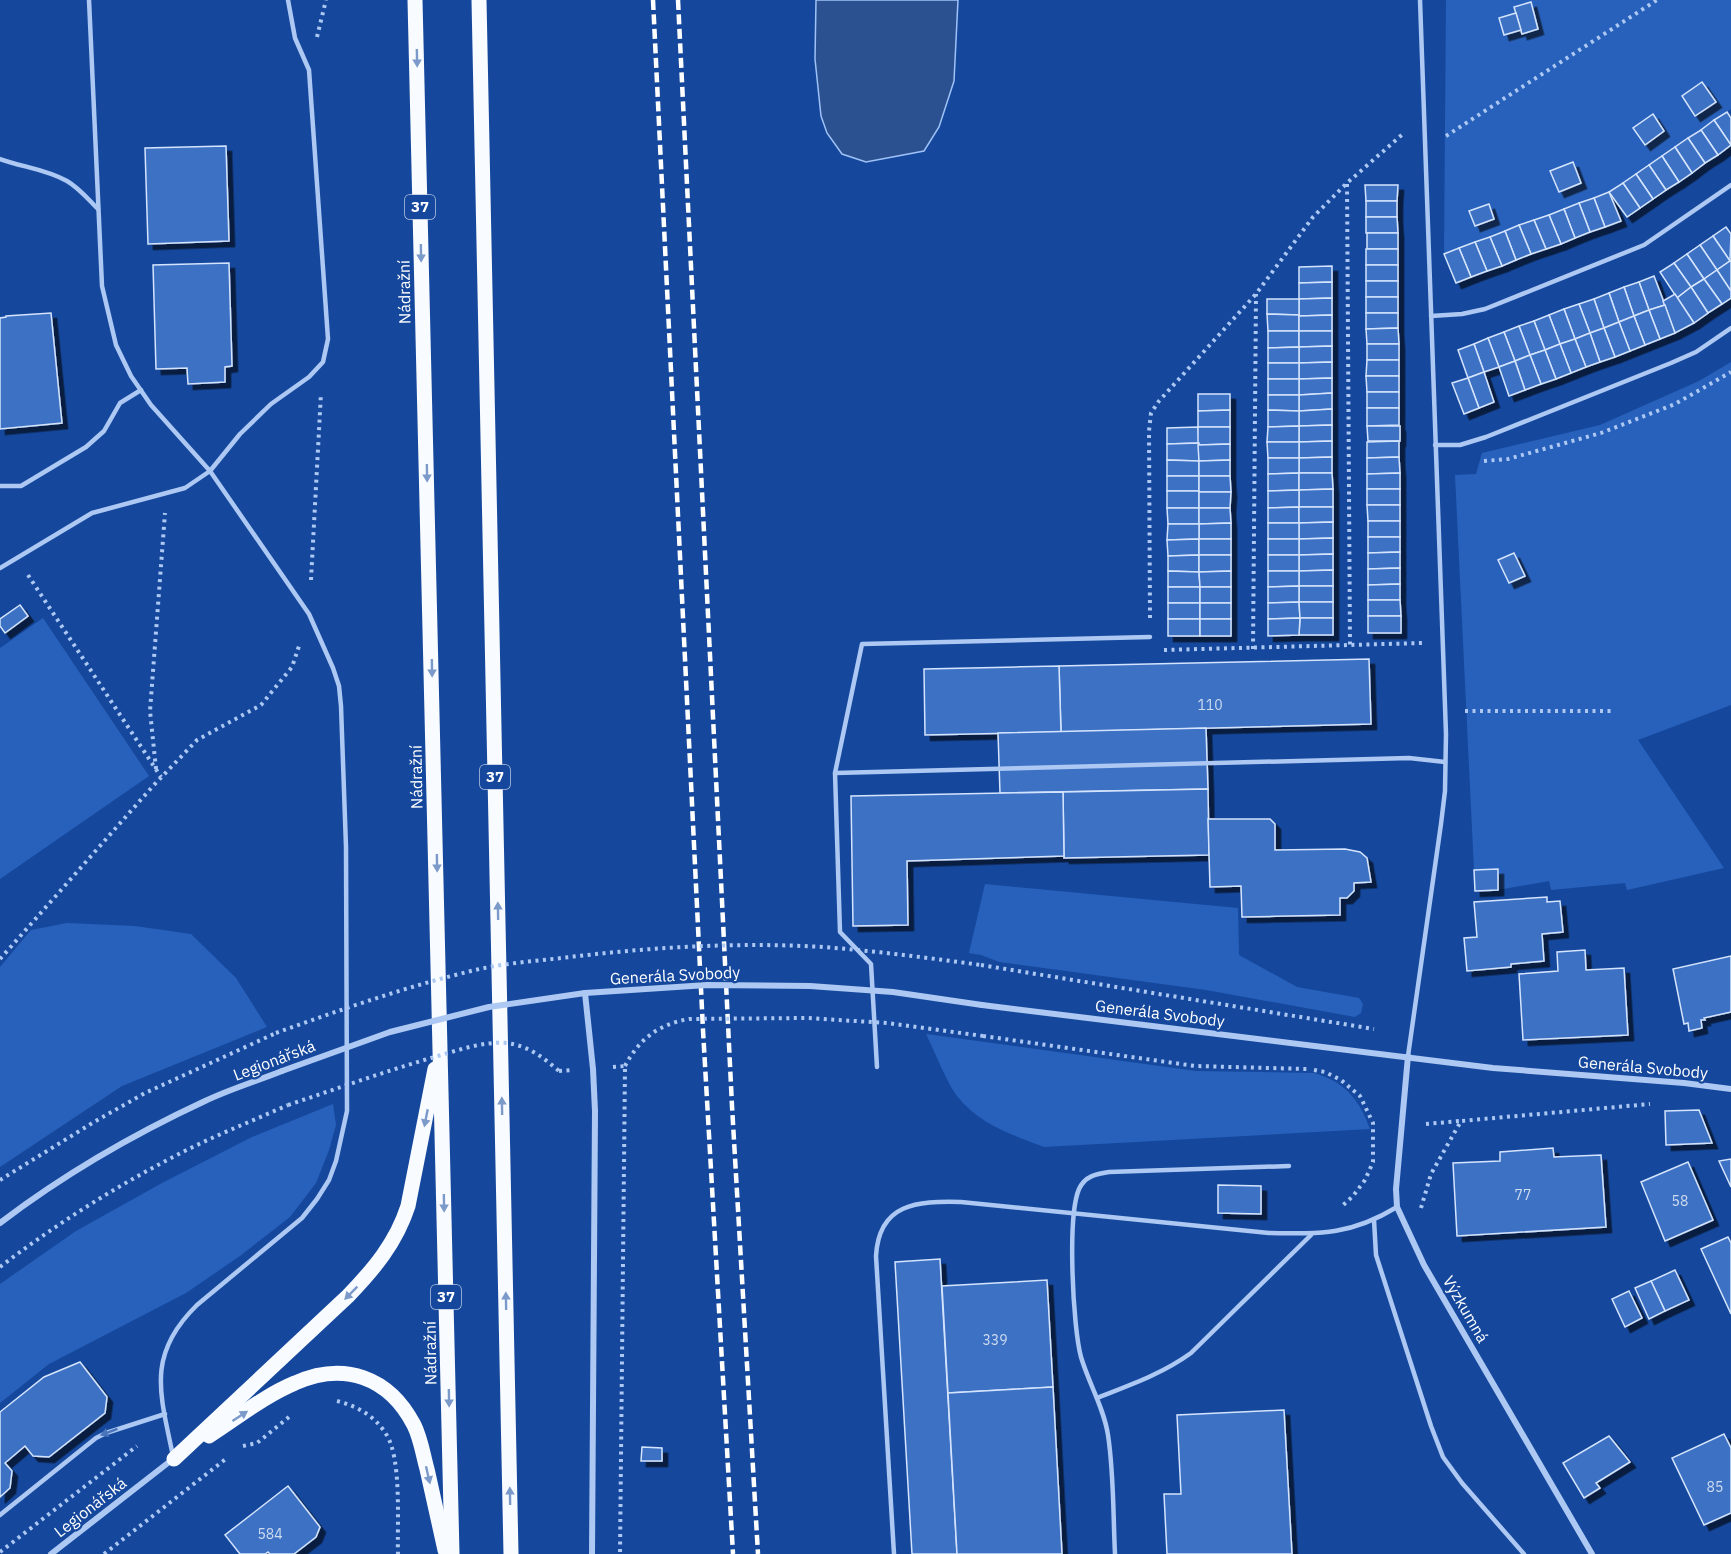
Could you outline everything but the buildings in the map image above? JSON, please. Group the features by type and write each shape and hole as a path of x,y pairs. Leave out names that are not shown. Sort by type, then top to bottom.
{"main road":[{"name":"Nádražní","path":"415,0 452,1554"},
{"name":"37","path":"479,0 511,1554"},
{"path":"174,1459 348,1296 373,1271 389,1248 401,1227 408,1206 441,1040"},
{"path":"174,1459 293,1383 342,1372 357,1375 386,1389 415,1427 446,1554"}],"street":[{"name":"Generála Svobody","path":"585,993 707,985 810,986 893,992 1493,1068 1731,1089"},
{"name":"Legionářská","path":"0,1223 63,1180 165,1120 208,1100 390,1032 489,1007 585,993"},
{"path":"585,993 595,1111 591,1554"},
{"name":"Výzkumná","path":"1408,1056 1396,1189 1397,1207 1424,1266 1592,1554"},
{"name":"Legionářská","path":"51,1554 174,1459"}],"lane":[{"path":"88,0 102,286 116,345 131,376 151,405 210,471 309,614 333,668 339,686 341,706 346,847 347,1111 343,1137 329,1180 303,1218 197,1305 182,1319 171,1335 164,1350 161,1368 165,1414 174,1459"},
{"path":"0,568 92,513 185,488 210,471 240,434 271,404 309,377 323,362 328,339 309,70 296,38 288,0"},
{"path":"1408,1056 1441,824 1445,762 1443,643 1420,0"},
{"path":"0,159 47,172 66,180 80,190 98,209"},
{"path":"1431,316 1462,314 1485,309 1644,245 1731,185"},
{"path":"1435,445 1460,445 1486,437 1696,352 1731,328"},
{"path":"0,486 21,486 86,447 104,430 120,403 141,390"},
{"path":"877,1067 871,964 840,932 835,773 862,644 1150,637"},
{"path":"835,773 1409,758 1445,762"},
{"path":"1115,1554 1108,1436 1104,1416 1082,1358 1077,1337 1073,1265 1075,1214 1079,1188 1093,1175 1109,1172 1289,1166"},
{"path":"894,1554 876,1256 877,1243 883,1226 895,1212 912,1204 932,1201 961,1202 1269,1233 1312,1234 1339,1231 1374,1220 1397,1207"},
{"path":"1374,1220 1376,1255 1443,1457 1462,1483 1524,1554"},
{"path":"1097,1398 1150,1378 1191,1353 1312,1234"},
{"path":"0,1515 96,1438 165,1414"}],"path":[{"path":"1426,151 1657,0"},
{"path":"1425,114 1347,183 1313,217 1256,294 1159,401 1151,413 1149,431 1150,642 1160,649 1253,649 1443,643"},
{"path":"1347,183 1350,646"},
{"path":"1253,649 1256,294"},
{"path":"0,959 161,777 197,740 261,705 292,667 309,614 323,362"},
{"path":"1480,461 1508,459 1601,433 1675,404 1731,372"},
{"path":"156,770 150,711 166,493"},
{"path":"17,557 161,777"},
{"path":"1445,710 1614,711"},
{"path":"981,965 1410,1035"},
{"path":"620,1554 625,1066 633,1052 656,1029 689,1019 807,1018 887,1023 1195,1066 1310,1069 1341,1080 1360,1096 1373,1123 1372,1162 1365,1180 1353,1196 1338,1209"},
{"path":"0,1180 145,1093 276,1033"},
{"path":"0,1267 88,1205 131,1180 177,1155 288,1105 406,1065 494,1043 523,1047 546,1059 559,1071"},
{"path":"1426,1124 1659,1103"},
{"path":"1418,1216 1431,1174 1461,1121"},
{"path":"331,1400 355,1406 373,1419 387,1435 393,1451 396,1471 398,1554"},
{"path":"104,1554 243,1446 257,1443 296,1411"},
{"path":"0,1552 138,1445"}],"shaded area":[{"path":"816,0 958,0 954,81 939,127 924,151 866,162 842,154 827,133 821,116 815,59"},
{"path":"1446,0 1731,0 1731,109 1609,192 1444,254"},
{"path":"1731,362 1731,705 1638,740 1724,868 1627,890 1625,883 1551,890 1549,881 1498,890 1475,891 1455,475 1476,474 1482,453 1600,425 1699,381"},
{"path":"43,618 149,776 0,879 0,648"},
{"path":"985,884 1238,908 1239,955 1297,987 1359,998 1363,1004 1361,1013 1355,1017 1206,990 999,962 969,953"},
{"path":"67,923 135,926 191,934 236,978 267,1027 122,1086 0,1167 0,967 31,930"},
{"path":"926,1034 1196,1071 1314,1073 1334,1081 1350,1093 1361,1109 1370,1129 1044,1147 997,1128 966,1106 949,1083"},
{"path":"333,1104 336,1125 329,1150 316,1183 290,1217 240,1256 186,1293 49,1364 0,1403 0,1284 76,1231 162,1183 252,1137"}],"railway":[{"path":"653,0 703,1030 733,1554"},
{"path":"678,0 732,1106 758,1554"}]}
